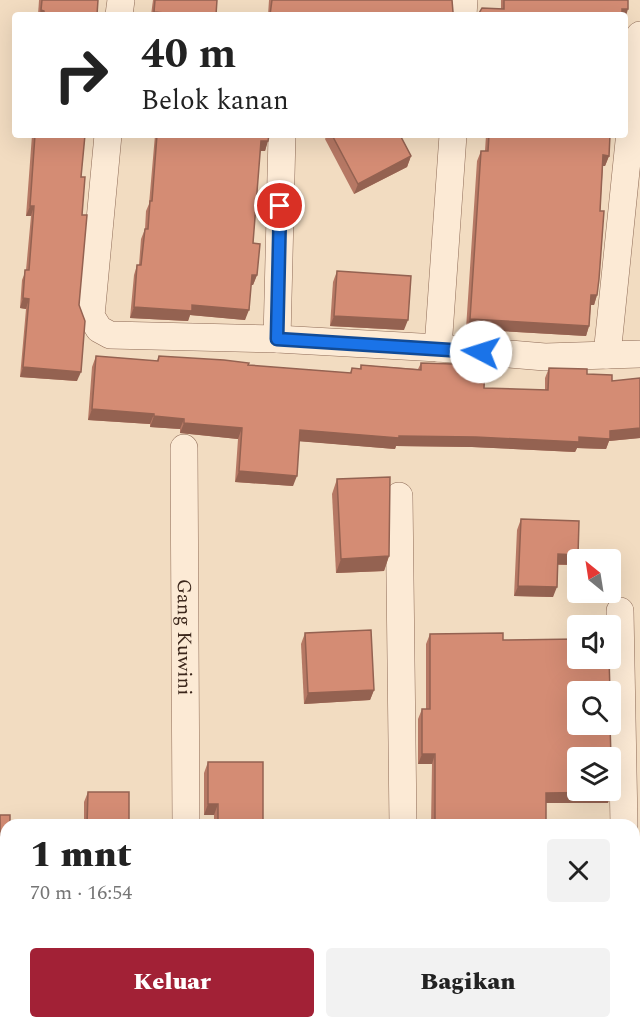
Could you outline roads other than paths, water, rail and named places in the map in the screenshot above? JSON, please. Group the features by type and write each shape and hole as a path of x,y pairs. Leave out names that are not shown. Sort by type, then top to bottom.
{"street":[{"path":"607,355 640,35"},
{"path":"108,138 91,316 99,329 110,335 277,339 438,348 545,357 640,354"},
{"path":"277,339 282,138"},
{"path":"438,348 453,138"},
{"name":"Gang Kuwini","path":"184,448 186,819"},
{"path":"399,496 402,819"},
{"path":"620,611 624,819"}]}
